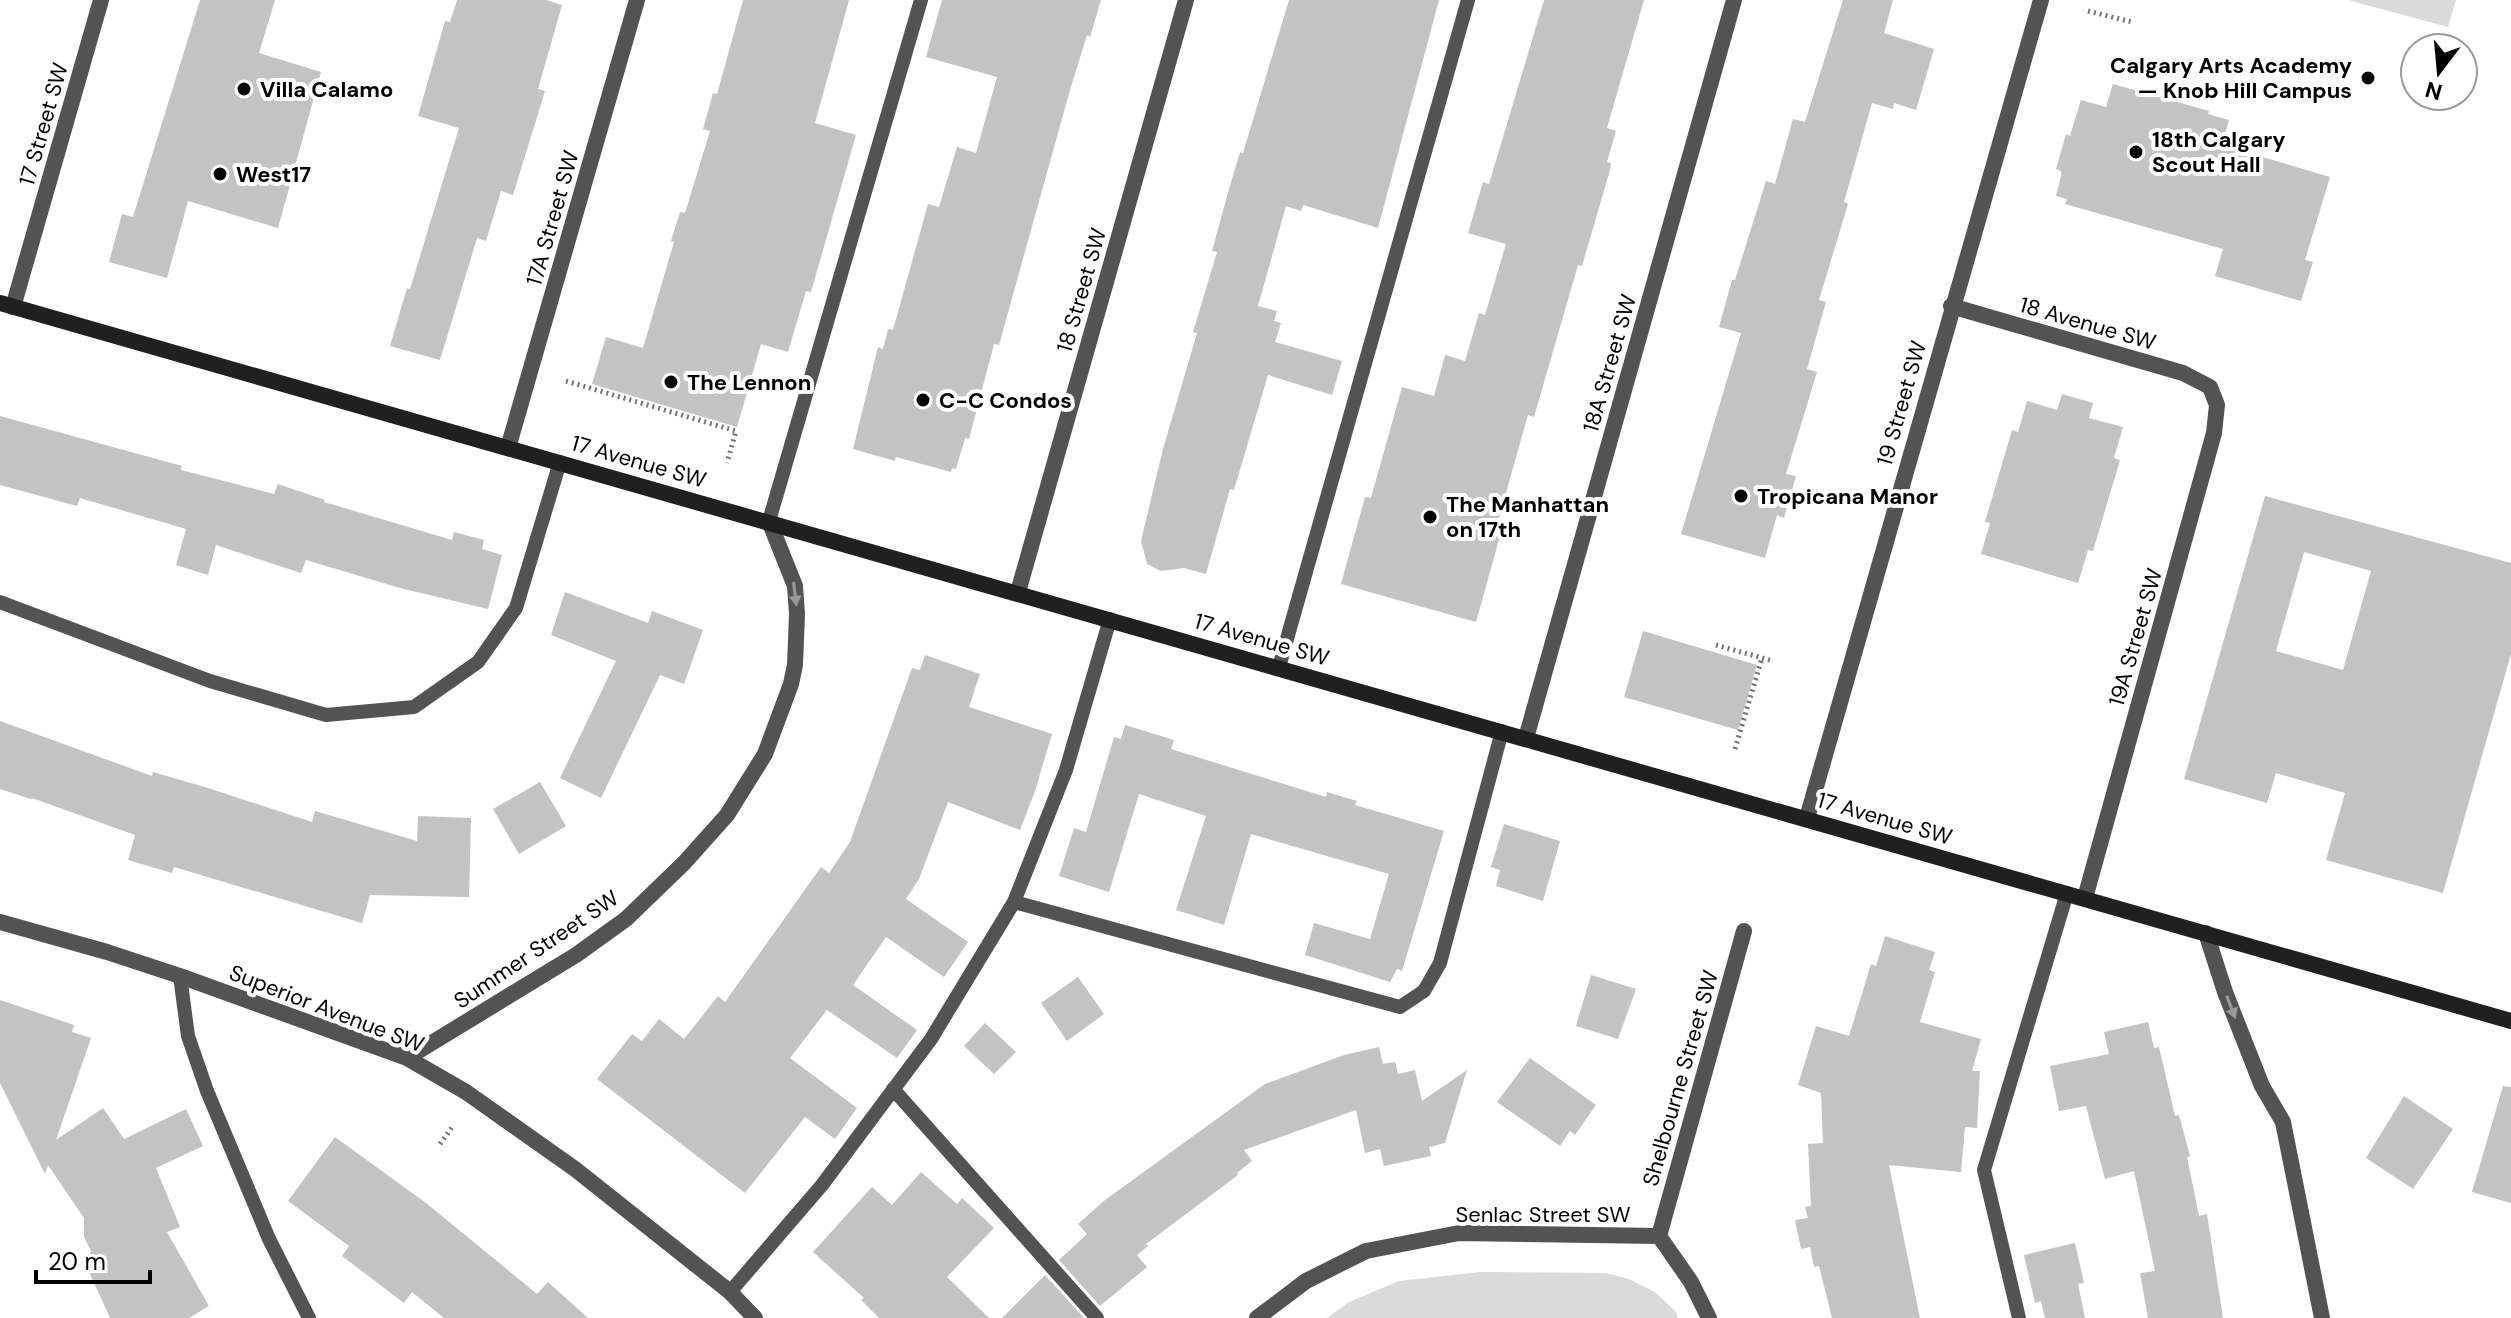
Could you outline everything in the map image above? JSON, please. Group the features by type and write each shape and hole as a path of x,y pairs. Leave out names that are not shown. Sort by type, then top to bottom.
{"main road":[{"name":"17 Avenue SW","path":"7,305 2511,1021"}],"street":[{"name":"17 Street SW","path":"7,305 101,0"},
{"name":"17A Street SW","path":"508,448 637,0"},
{"name":"18 Street SW","path":"1018,592 1186,0"},
{"name":"18A Street SW","path":"1526,738 1734,0"},
{"name":"19 Street SW","path":"1807,818 2041,0"},
{"name":"18 Avenue SW","path":"1951,306 2183,373 2210,387"},
{"name":"19A Street SW","path":"2085,898 2214,433 2217,405 2210,387"},
{"name":"Summer Street SW","path":"407,1058 576,955 614,928 684,863 727,815 765,754 795,665 795,586 769,521"},
{"name":"Superior Avenue SW","path":"0,922 180,976 407,1058 466,1092 575,1169 730,1292 755,1318"},
{"name":"Shelbourne Street SW","path":"1659,1236 1744,931"},
{"path":"2206,933 2225,992 2262,1086 2283,1122 2322,1318"},
{"name":"Senlac Street SW","path":"1257,1318 1306,1281 1366,1251 1459,1233 1659,1236"},
{"path":"1659,1236 1691,1282 1709,1318"}],"lane":[{"path":"769,521 921,0"},
{"path":"1279,667 1468,0"},
{"path":"0,602 210,681 326,715 414,707 478,662 516,608 560,462"},
{"path":"730,1292 822,1185 931,1039 1014,902 1066,770 1110,619"},
{"path":"1014,902 1400,1007 1424,991 1440,963 1502,731"},
{"path":"2019,1318 1984,1170 2067,893"},
{"path":"180,976 188,1036 207,1091 269,1239 309,1318"},
{"path":"893,1089 1097,1318"}],"path":[{"path":"2088,11 2132,22"},
{"path":"566,381 728,426 736,431 727,463"},
{"path":"1716,645 1773,661"},
{"path":"1735,749 1762,658"},
{"path":"440,1144 453,1126"}],"shaded area":[{"path":"2348,0 2456,0 2448,27"},
{"path":"1481,1272 1606,1273 1629,1279 1655,1292 1678,1318 1327,1318 1349,1302 1399,1281"}],"building":[{"path":"200,0 275,0 259,53 321,72 278,228 188,201 167,278 109,262 122,214 133,217"},
{"path":"457,0 546,0 562,5 538,89 545,91 513,195 501,191 486,241 477,238 440,360 390,346 459,128 418,116 445,21 450,22"},
{"path":"743,0 849,0 815,123 856,135 811,292 806,291 788,352 761,344 737,427 592,384 606,337 643,348 674,242 671,241 680,212 685,213 710,131 703,129 713,93 717,94"},
{"path":"942,0 1101,0 1070,90 999,345 994,344 969,439 965,438 956,469 952,468 951,472 853,449 878,347 883,349 888,329 893,330 928,204 939,207 957,147 976,153 997,77 926,57"},
{"path":"1289,0 1439,0 1378,228 1303,205 1301,211 1286,206 1258,306 1277,311 1274,321 1281,323 1275,342 1342,361 1332,395 1268,375 1206,574 1184,568 1161,571 1147,564 1141,541 1163,449 1197,333 1193,332 1217,252 1212,251"},
{"path":"1544,0 1644,0 1607,128 1616,131 1607,162 1611,163 1610,170 1582,266 1578,265 1534,417 1528,415 1494,535 1500,536 1476,622 1341,584 1365,497 1371,498 1402,387 1434,396 1445,355 1465,361 1479,313 1485,315 1506,244 1468,233 1483,182 1489,184"},
{"path":"1843,0 1893,0 1884,33 1934,49 1916,110 1894,103 1893,109 1872,103 1844,202 1848,204 1819,300 1826,302 1807,369 1817,372 1786,474 1796,476 1784,518 1777,515 1765,558 1681,534 1741,333 1719,327 1732,280 1735,280 1766,181 1775,184 1793,119 1805,122"},
{"path":"2113,84 2209,111 2208,114 2229,120 2222,145 2330,177 2305,260 2313,262 2301,301 2215,276 2223,249 2065,204 2067,199 2056,196 2061,171 2056,169 2066,134 2070,136 2081,100 2106,107"},
{"path":"2062,394 2093,403 2089,418 2123,427 2114,458 2120,460 2093,551 2088,550 2078,583 1981,554 1990,523 1985,522 2012,430 2018,432 2027,401 2057,410"},
{"path":"0,416 274,494 278,484 324,502 452,540 454,532 484,540 482,549 502,555 488,609 400,588 306,560 301,573 216,545 208,575 176,565 186,529 80,498 77,506 0,485"},
{"path":"2265,496 2511,563 2511,654 2443,893 2326,860 2345,793 2276,773 2267,803 2184,779","holes":["2304,552 2371,571 2343,670 2276,651"]},
{"path":"565,592 648,623 652,611 703,630 684,684 660,675 601,798 560,778 616,661 551,635"},
{"path":"1643,631 1757,665 1738,730 1624,697"},
{"path":"925,655 980,674 969,707 1052,734 1035,791 1020,830 948,802 919,879 906,899 968,942 944,977 886,937 853,985 917,1030 897,1058 827,1010 790,1058 857,1108 835,1139 805,1117 745,1193 597,1079 632,1034 642,1041 659,1019 684,1039 718,996 725,1002 821,867 829,873 850,842 912,668 920,670"},
{"path":"0,721 152,776 153,772 312,822 315,811 417,841 418,816 471,818 469,897 370,895 362,923 174,867 172,873 128,860 135,835 0,789"},
{"path":"1125,725 1174,740 1171,749 1326,797 1327,792 1357,801 1355,805 1444,831 1402,971 1397,969 1390,982 1305,955 1314,923 1370,939 1389,874 1251,834 1224,925 1176,910 1206,816 1139,794 1109,892 1059,876 1074,828 1086,832 1114,737 1121,739"},
{"path":"540,782 566,826 519,854 493,809"},
{"path":"1504,824 1560,841 1543,901 1496,886 1500,870 1491,867"},
{"path":"1885,936 1935,952 1929,970 1935,972 1920,1022 1981,1039 1972,1071 1980,1071 1977,1128 1965,1127 1961,1172 1889,1165 1920,1318 1832,1318 1819,1266 1814,1267 1810,1247 1801,1249 1795,1220 1808,1218 1805,1207 1811,1206 1808,1144 1823,1143 1821,1093 1798,1085 1816,1026 1849,1036 1871,964 1876,966"},
{"path":"1591,975 1636,989 1618,1039 1576,1026"},
{"path":"1078,977 1104,1014 1067,1041 1041,1003"},
{"path":"0,1000 74,1025 72,1032 91,1038 56,1140 103,1108 124,1139 186,1109 203,1146 156,1168 180,1227 167,1232 209,1306 189,1318 110,1318 85,1263 91,1251 84,1237 84,1218 48,1165 45,1174 0,1083"},
{"path":"2148,1022 2154,1048 2159,1047 2175,1116 2179,1115 2190,1156 2187,1157 2199,1216 2207,1214 2223,1318 2148,1318 2140,1273 2155,1271 2134,1171 2105,1179 2086,1106 2059,1111 2050,1066 2109,1054 2104,1032"},
{"path":"985,1023 1016,1052 994,1074 964,1046"},
{"path":"1379,1047 1383,1064 1395,1062 1398,1074 1415,1070 1422,1101 1467,1070 1445,1143 1429,1147 1431,1156 1384,1166 1380,1149 1365,1153 1356,1110 1244,1150 1252,1161 1146,1244 1148,1246 1137,1255 1147,1267 1100,1306 1059,1260 1087,1234 1078,1224 1105,1200 1265,1084 1344,1055"},
{"path":"1530,1058 1596,1105 1575,1135 1570,1131 1560,1146 1497,1102"},
{"path":"2503,1086 2511,1087 2511,1203 2472,1192"},
{"path":"2404,1096 2453,1129 2413,1189 2366,1158"},
{"path":"335,1137 426,1203 537,1294 548,1282 588,1318 444,1318 412,1292 404,1303 342,1256 349,1246 288,1201"},
{"path":"921,1172 957,1204 962,1198 994,1228 947,1277 989,1318 879,1318 861,1300 864,1298 813,1252 872,1187 892,1205"},
{"path":"2075,1243 2084,1283 2078,1284 2085,1318 2045,1318 2041,1301 2035,1303 2024,1255"},
{"path":"1045,1275 1084,1318 1002,1318"}],"place":[{"name":"Calgary Arts Academy — Knob Hill Campus","path":"2368,78"},
{"name":"Villa Calamo","path":"244,89"},
{"name":"18th Calgary Scout Hall","path":"2136,152"},
{"name":"West17","path":"220,174"},
{"name":"The Lennon","path":"671,382"},
{"name":"C-C Condos","path":"923,400"},
{"name":"Tropicana Manor","path":"1741,496"},
{"name":"The Manhattan on 17th","path":"1430,517"}]}
